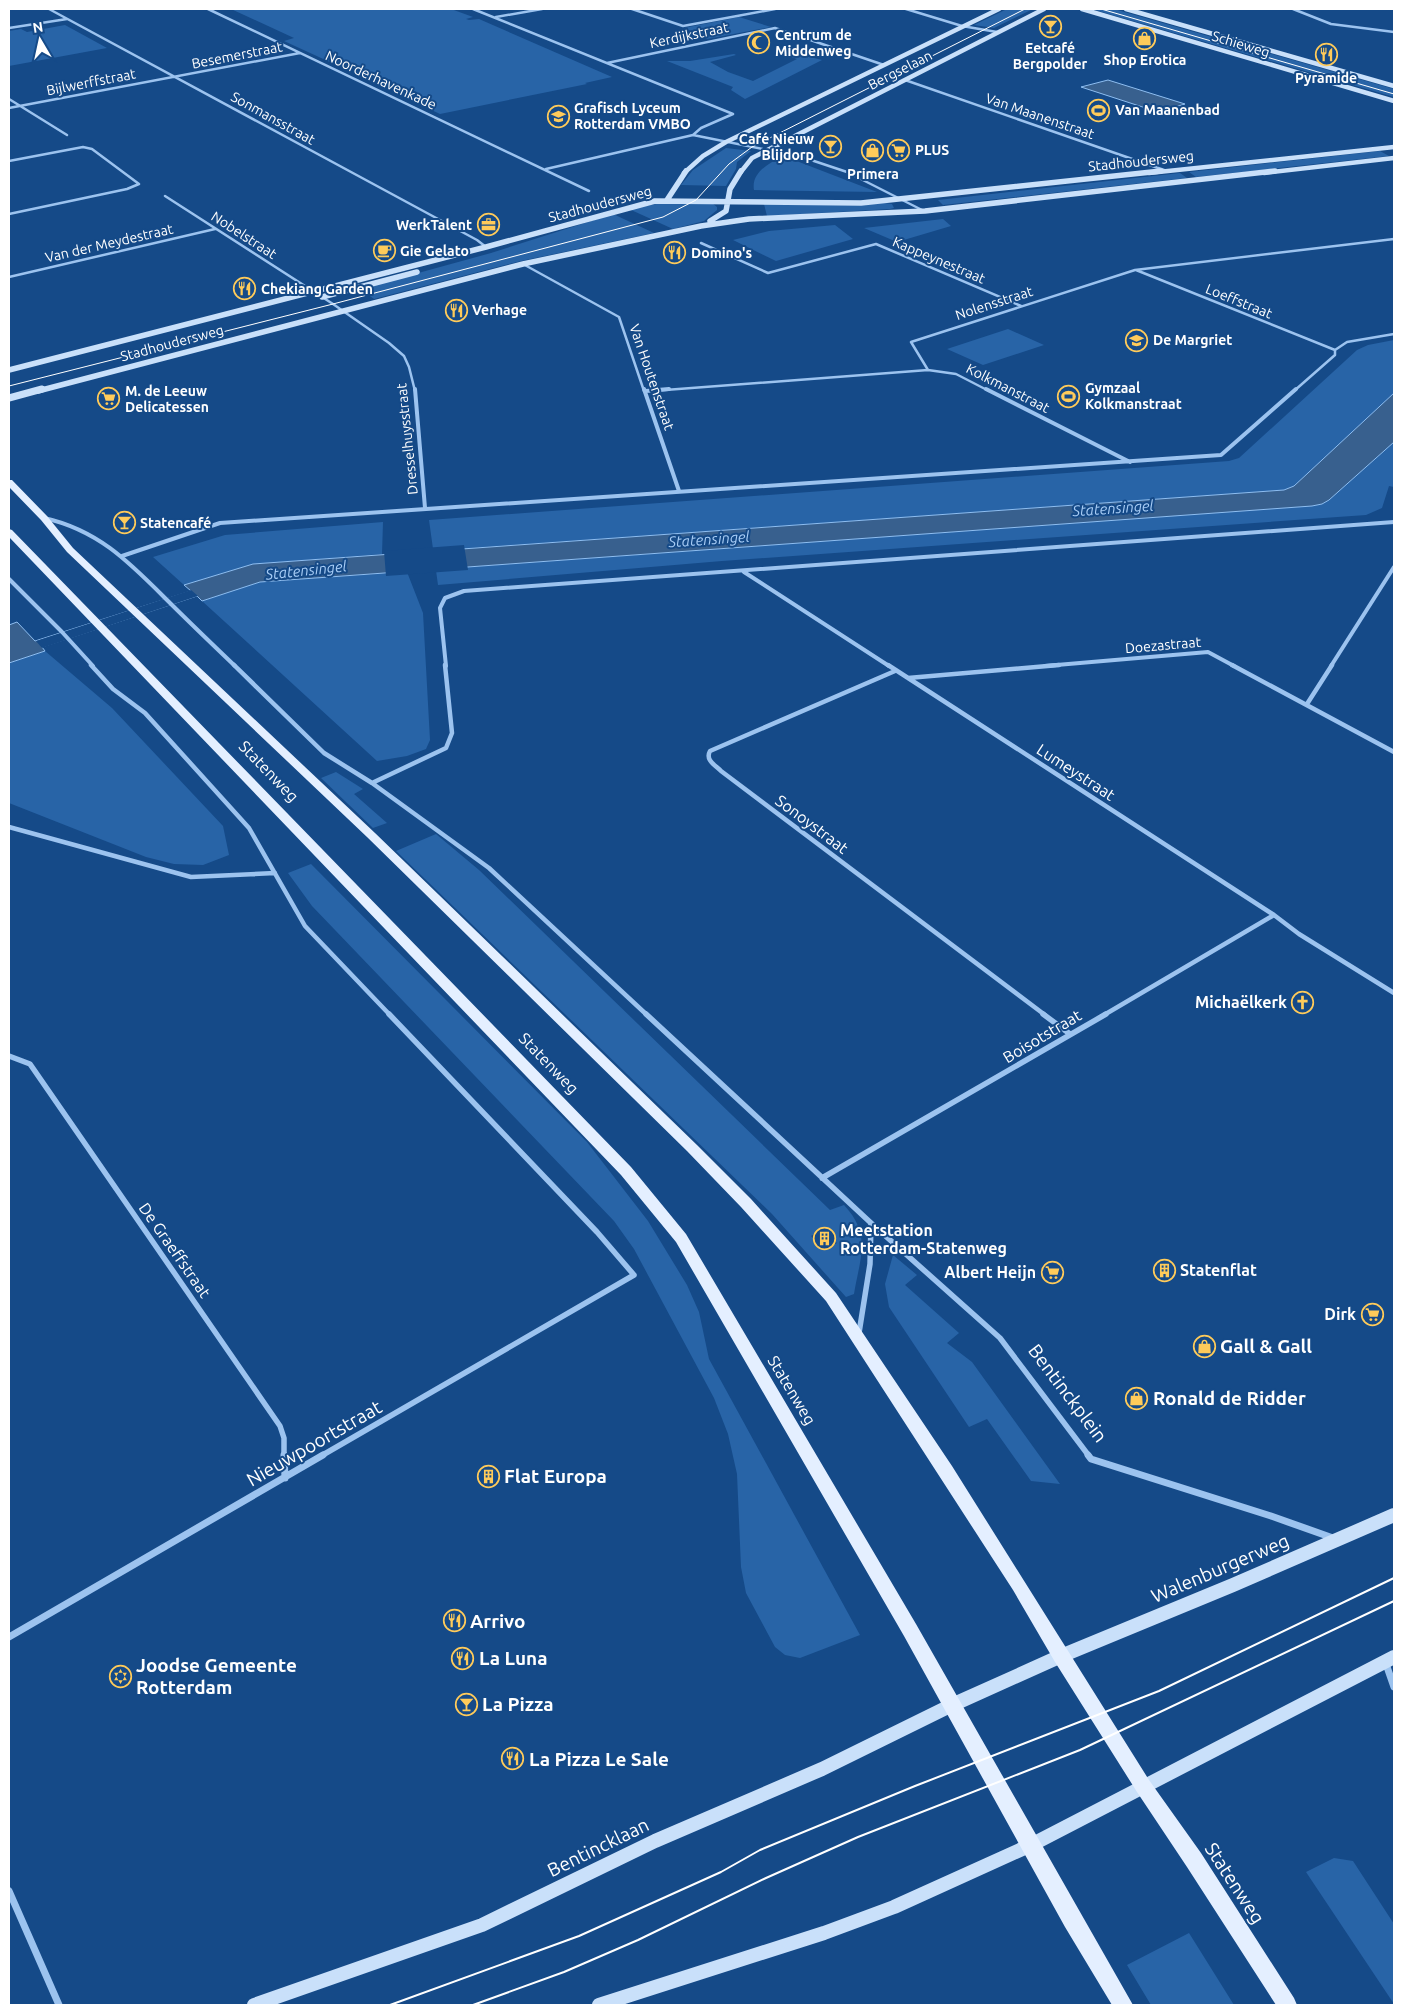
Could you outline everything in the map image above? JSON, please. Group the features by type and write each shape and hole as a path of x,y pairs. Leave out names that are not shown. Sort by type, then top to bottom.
{"main road":[{"name":"Bergselaan","path":"667,200 682,175 703,156 726,142 999,9"},
{"name":"Bergselaan","path":"700,226 726,211 725,201 728,193 752,158 1044,9"},
{"name":"Schieweg","path":"1082,9 1394,101"},
{"name":"Schieweg","path":"1126,9 1394,86"},
{"name":"Stadhoudersweg","path":"9,370 486,247 641,203 667,200 861,203 1394,147"},
{"path":"1384,148 1394,153"},
{"name":"Stadhoudersweg","path":"9,398 523,264 700,226 748,219 925,211 1394,158"},
{"path":"322,297 446,264 470,256 486,247"},
{"name":"Statenweg","path":"9,482 44,518 70,550 378,842 746,1203 831,1297 1019,1584 1061,1656"},
{"name":"Statenweg","path":"9,532 100,624 626,1171 681,1238 952,1705"},
{"name":"Walenburgerweg","path":"1061,1656 1250,1578 1394,1515"},
{"path":"1123,2005 952,1705 1061,1656 1143,1786"},
{"path":"599,2005 894,1907 1031,1845 1390,1659"},
{"name":"Bentincklaan","path":"254,2005 482,1925 655,1841 822,1768 952,1705"},
{"name":"Statenweg","path":"1143,1786 1194,1860 1287,2005"}],"street":[{"name":"Sonmansstraat","path":"49,9 177,76 477,240 486,247"},
{"name":"Noorderhavenkade","path":"208,9 589,191"},
{"path":"473,9 733,114 701,128 693,135"},
{"path":"495,18 542,9"},
{"path":"632,9 671,24 683,26 776,9"},
{"path":"906,9 962,26 998,32"},
{"path":"1293,9 1336,25 1394,32"},
{"path":"9,28 66,19"},
{"name":"Kerdijkstraat","path":"607,63 774,28 884,65"},
{"name":"Besemerstraat","path":"177,76 300,53"},
{"name":"Bijlwerffstraat","path":"9,108 177,76"},
{"name":"Van Maanenstraat","path":"905,80 1167,171"},
{"path":"9,99 67,135"},
{"path":"546,169 693,135 802,157 847,172 925,211"},
{"path":"9,161 83,147 92,149 139,184 127,189 9,214"},
{"name":"Nobelstraat","path":"165,196 312,292"},
{"name":"Van der Meydestraat","path":"9,277 215,229"},
{"name":"Nolensstraat","path":"928,370 911,342 1135,270 1394,239"},
{"name":"Kappeynestraat","path":"701,243 768,273 876,244 1022,306"},
{"name":"Van Houtenstraat","path":"523,264 619,317 679,491"},
{"name":"Loeffstraat","path":"1135,270 1336,350"},
{"path":"312,292 342,311"},
{"name":"Dresselhuysstraat","path":"342,311 395,347 406,358 416,388 425,508"},
{"path":"122,556 220,523 1221,455 1335,355 1336,350 1347,342 1394,334"},
{"path":"646,391 928,370"},
{"name":"Kolkmanstraat","path":"928,370 956,374 1130,462"},
{"name":"Statenweg","path":"44,518 55,520 102,541 122,556 165,598 174,604 215,648 324,753 372,783 489,868 822,1178"},
{"path":"372,783 446,748 452,733 440,608 445,598 464,591 744,572 1394,522"},
{"path":"1307,704 1394,567"},
{"name":"Lumeystraat","path":"744,572 1274,914 1299,934 1394,993"},
{"path":"9,579 62,632 113,689 145,713 249,828 275,874 191,877 9,827"},
{"path":"9,588 15,586"},
{"name":"Doezastraat","path":"907,678 1208,652 1394,752"},
{"name":"Sonoystraat","path":"895,671 710,751 708,755 709,760 720,771 1070,1034"},
{"name":"Nieuwpoortstraat","path":"9,1637 634,1274 597,1232 305,926 275,874"},
{"name":"Boisotstraat","path":"822,1178 1274,914"},
{"name":"De Graeffstraat","path":"9,1056 30,1064 280,1426 284,1438 285,1478"},
{"name":"Bentinckplein","path":"822,1178 1000,1338 1092,1459 1271,1516 1336,1539"},
{"path":"858,1336 870,1264 870,1223"},
{"path":"1390,1659 1394,1687"},
{"path":"9,1891 59,2005"}],"shaded area":[{"path":"231,9 451,9 473,17 466,19 479,19 612,77 585,83 587,84 440,114 404,97 415,94 345,61 332,63 284,41 294,38"},
{"path":"1007,9 1033,9 994,28 974,25"},
{"path":"1092,9 1114,9 1394,89 1394,97"},
{"path":"739,17 771,27 707,39 684,28"},
{"path":"65,25 107,48 9,66 9,31 21,29 27,32"},
{"path":"736,55 710,62 728,72 753,81 797,59 791,57 802,55 822,60 745,99 731,90 733,87 667,61 690,61"},
{"path":"726,148 751,151 737,162 736,169 726,186 681,185 693,170"},
{"path":"1380,151 1389,156 1196,177 1189,172"},
{"path":"781,157 794,160 877,192 754,190 755,179 761,170"},
{"path":"1180,173 1187,178 943,205 938,200"},
{"path":"672,201 712,203 717,207 717,210 704,221 673,229 629,209"},
{"path":"764,204 892,204 894,208 767,216"},
{"path":"613,214 654,233 521,261 374,299 360,289 491,253"},
{"path":"943,219 951,226 897,242 864,228"},
{"path":"835,225 853,239 776,261 733,240 769,231"},
{"path":"1008,329 1044,345 983,365 947,349"},
{"path":"1394,340 1394,393 1294,486 1284,490 469,548 470,567 1311,506 1322,504 1329,500 1394,442 1394,487 1389,486 1382,508 1366,515 722,561 438,585 429,520 1229,461 1239,458 1357,350 1368,345"},
{"path":"383,522 382,554 253,564 184,585 153,557 225,535"},
{"path":"407,572 423,613 430,740 426,749 407,756 377,761 202,601 260,582"},
{"path":"45,651 112,708 223,826 229,855 203,865 174,864 146,857 9,803 9,663"},
{"path":"336,772 363,789 354,794 387,823 373,828 321,778"},
{"path":"436,834 479,870 830,1210 844,1205 853,1216 861,1237 861,1257 854,1294 846,1297 772,1214 396,851","holes":["823,1229 837,1243 825,1250 811,1236"]},
{"path":"311,864 587,1142 648,1221 687,1285 699,1312 709,1359 860,1635 800,1658 785,1655 775,1647 746,1593 741,1567 737,1474 728,1434 714,1398 634,1249 614,1221 312,906 288,873"},
{"path":"893,1255 917,1275 905,1285 959,1333 947,1343 972,1362 1060,1484 1031,1481 987,1419 969,1427 889,1307 885,1284"},
{"path":"1334,1858 1353,1861 1394,1924 1394,2004 1306,1872"},
{"path":"1189,1933 1234,2005 1151,2005 1127,1965"}],"water":[{"path":"1108,80 1185,104 1158,112 1081,87"},
{"name":"Statensingel","path":"1394,393 1394,442 1329,500 1312,506 260,582 202,601 197,596 42,647 45,651 9,663 9,625 17,622 35,641 191,591 184,585 253,564 1284,490 1294,486"}],"pier":[{"path":"464,545 468,570 386,576 384,551"},
{"path":"191,590 198,596 42,648 36,641"}],"tram line":[{"path":"9,386 333,304 663,217 696,200 729,164 752,147 1025,9"},
{"path":"1101,9 1394,94"},
{"path":"390,2005 579,1936 721,1872 760,1850 915,1786 1159,1691 1394,1578"},
{"path":"473,2005 564,1972 638,1940 766,1878 858,1837 1080,1750 1394,1601"}],"place":[{"name":"Eetcafé Bergpolder","path":"1050,26"},
{"name":"Shop Erotica","path":"1145,38"},
{"name":"Centrum de Middenweg","path":"759,43"},
{"name":"Pyramide","path":"1326,55"},
{"name":"Van Maanenbad","path":"1099,110"},
{"name":"Grafisch Lyceum Rotterdam VMBO","path":"558,116"},
{"name":"Café Nieuw Blijdorp","path":"830,147"},
{"name":"PLUS","path":"899,150"},
{"name":"Primera","path":"873,151"},
{"name":"WerkTalent","path":"488,225"},
{"name":"Gie Gelato","path":"384,251"},
{"name":"Domino's","path":"675,253"},
{"name":"Chekiang Garden","path":"245,289"},
{"name":"Verhage","path":"456,310"},
{"name":"De Margriet","path":"1137,340"},
{"name":"Gymzaal Kolkmanstraat","path":"1069,396"},
{"name":"M. de Leeuw Delicatessen","path":"109,399"},
{"name":"Statencafé","path":"124,523"},
{"name":"Michaëlkerk","path":"1303,1002"},
{"name":"Meetstation Rotterdam-Statenweg","path":"824,1239"},
{"name":"Statenflat","path":"1164,1270"},
{"name":"Albert Heijn","path":"1052,1272"},
{"name":"Dirk","path":"1372,1314"},
{"name":"Gall & Gall","path":"1204,1346"},
{"name":"Ronald de Ridder","path":"1137,1398"},
{"name":"Flat Europa","path":"488,1476"},
{"name":"Arrivo","path":"454,1621"},
{"name":"La Luna","path":"463,1658"},
{"name":"Joodse Gemeente Rotterdam","path":"120,1676"},
{"name":"La Pizza","path":"466,1704"},
{"name":"La Pizza Le Sale","path":"513,1759"}]}
